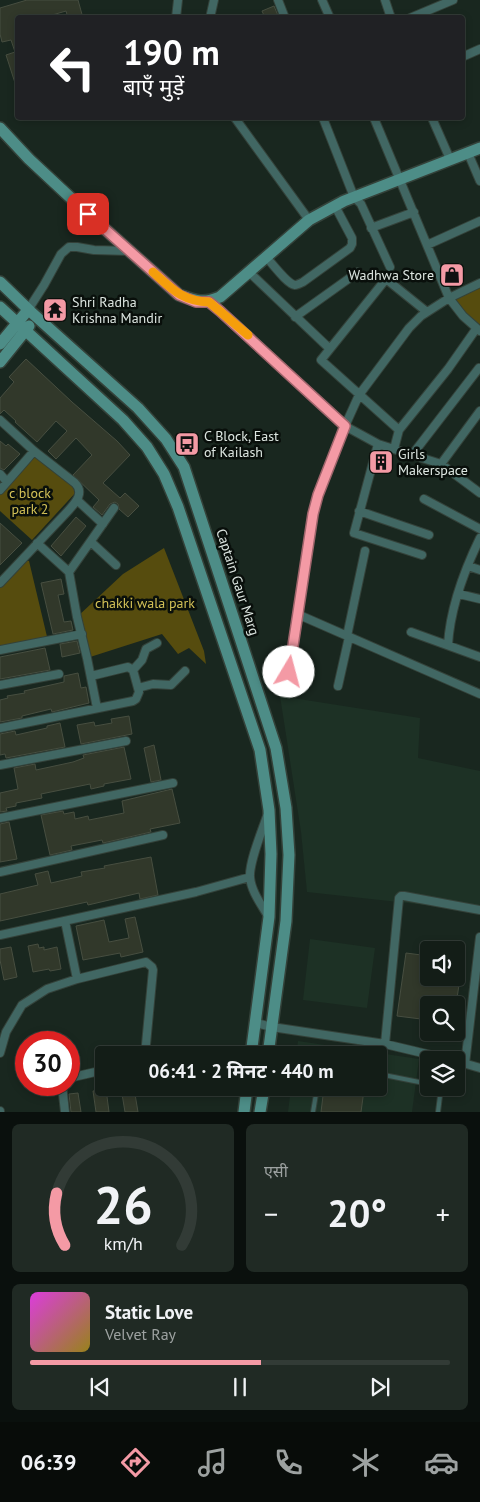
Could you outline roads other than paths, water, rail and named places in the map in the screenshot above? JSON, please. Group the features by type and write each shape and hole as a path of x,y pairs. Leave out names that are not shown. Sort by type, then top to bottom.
{"main road":[{"path":"0,128 29,159 179,295 196,302 209,302 220,297 309,220 335,206 480,148"},
{"name":"Captain Gaur Marg","path":"0,282 138,408 166,439 184,468 276,748 286,808 289,855 286,921 269,1046"},
{"path":"0,307 123,420 148,447 164,474 178,507 260,750 270,810 272,854 269,917 252,1046"},
{"path":"0,362 32,313"},
{"path":"0,344 22,327"},
{"path":"244,1112 246,1096"},
{"path":"260,1112 263,1096"}],"street":[{"path":"176,15 178,0"},
{"path":"211,15 214,0"},
{"path":"278,0 284,15"},
{"path":"322,0 329,15"},
{"path":"385,0 390,15"},
{"path":"417,15 448,1"},
{"path":"465,56 480,49"},
{"path":"236,120 309,220"},
{"path":"324,120 354,198 362,204 371,228 390,267"},
{"path":"375,120 449,298 463,316 478,330 399,430 394,449"},
{"path":"433,120 450,159"},
{"path":"468,152 480,181"},
{"path":"266,257 294,285 303,282 342,254 350,248 352,238 335,206"},
{"path":"371,228 414,212"},
{"path":"427,245 480,221"},
{"path":"32,313 44,285 61,254 69,248 130,251"},
{"path":"249,272 329,348"},
{"path":"295,317 358,272"},
{"path":"399,430 321,360 386,279 427,312"},
{"path":"289,672 313,514 318,495 345,426 360,395 409,328 421,316 449,298 480,283"},
{"path":"209,302 236,324 345,426 378,444 441,464 480,493"},
{"path":"412,455 480,368"},
{"path":"441,464 480,411"},
{"path":"0,420 34,451 79,487 77,500 0,582"},
{"path":"378,444 354,533 422,555"},
{"path":"0,490 34,451"},
{"path":"0,474 7,482"},
{"path":"424,499 480,529"},
{"path":"77,500 102,524"},
{"path":"70,572 114,508"},
{"path":"359,511 429,535"},
{"path":"90,542 116,565"},
{"path":"448,645 449,626 468,566 479,543"},
{"path":"37,544 70,572 97,708"},
{"path":"338,686 366,551"},
{"path":"468,566 480,570"},
{"path":"459,594 480,599"},
{"path":"297,614 480,694"},
{"path":"411,632 480,656"},
{"path":"0,650 82,634"},
{"path":"134,670 142,660 146,649 158,643"},
{"path":"91,676 128,667 134,670"},
{"path":"0,728 133,701 138,696 134,670"},
{"path":"138,688 153,684 171,684 185,671"},
{"path":"0,685 59,674"},
{"path":"0,765 126,741"},
{"path":"0,818 172,782"},
{"path":"269,917 258,899 250,877 252,864 270,810"},
{"path":"0,872 163,835"},
{"path":"0,935 196,892 250,877"},
{"path":"385,1044 399,898 404,896 480,910"},
{"path":"65,921 77,978"},
{"path":"480,937 465,1064 480,1068"},
{"path":"0,1053 6,1032 22,1005 46,989 77,978 146,962 152,967 146,1046"},
{"path":"256,1023 385,1044 420,1052"},
{"path":"80,1075 95,1072"},
{"path":"63,1096 64,1112"}],"lane":[{"path":"387,1076 420,1082"},
{"path":"313,1112 316,1096"},
{"path":"438,1112 440,1096"}],"place":[{"name":"Wadhwa Store","path":"452,275"},
{"name":"Shri Radha Krishna Mandir","path":"55,310"},
{"name":"C Block, East of Kailash","path":"187,444"},
{"name":"Girls Makerspace","path":"381,462"}],"park label":[{"name":"c block park 2","path":"30,502"},
{"name":"chakki wala park","path":"145,603"}]}
